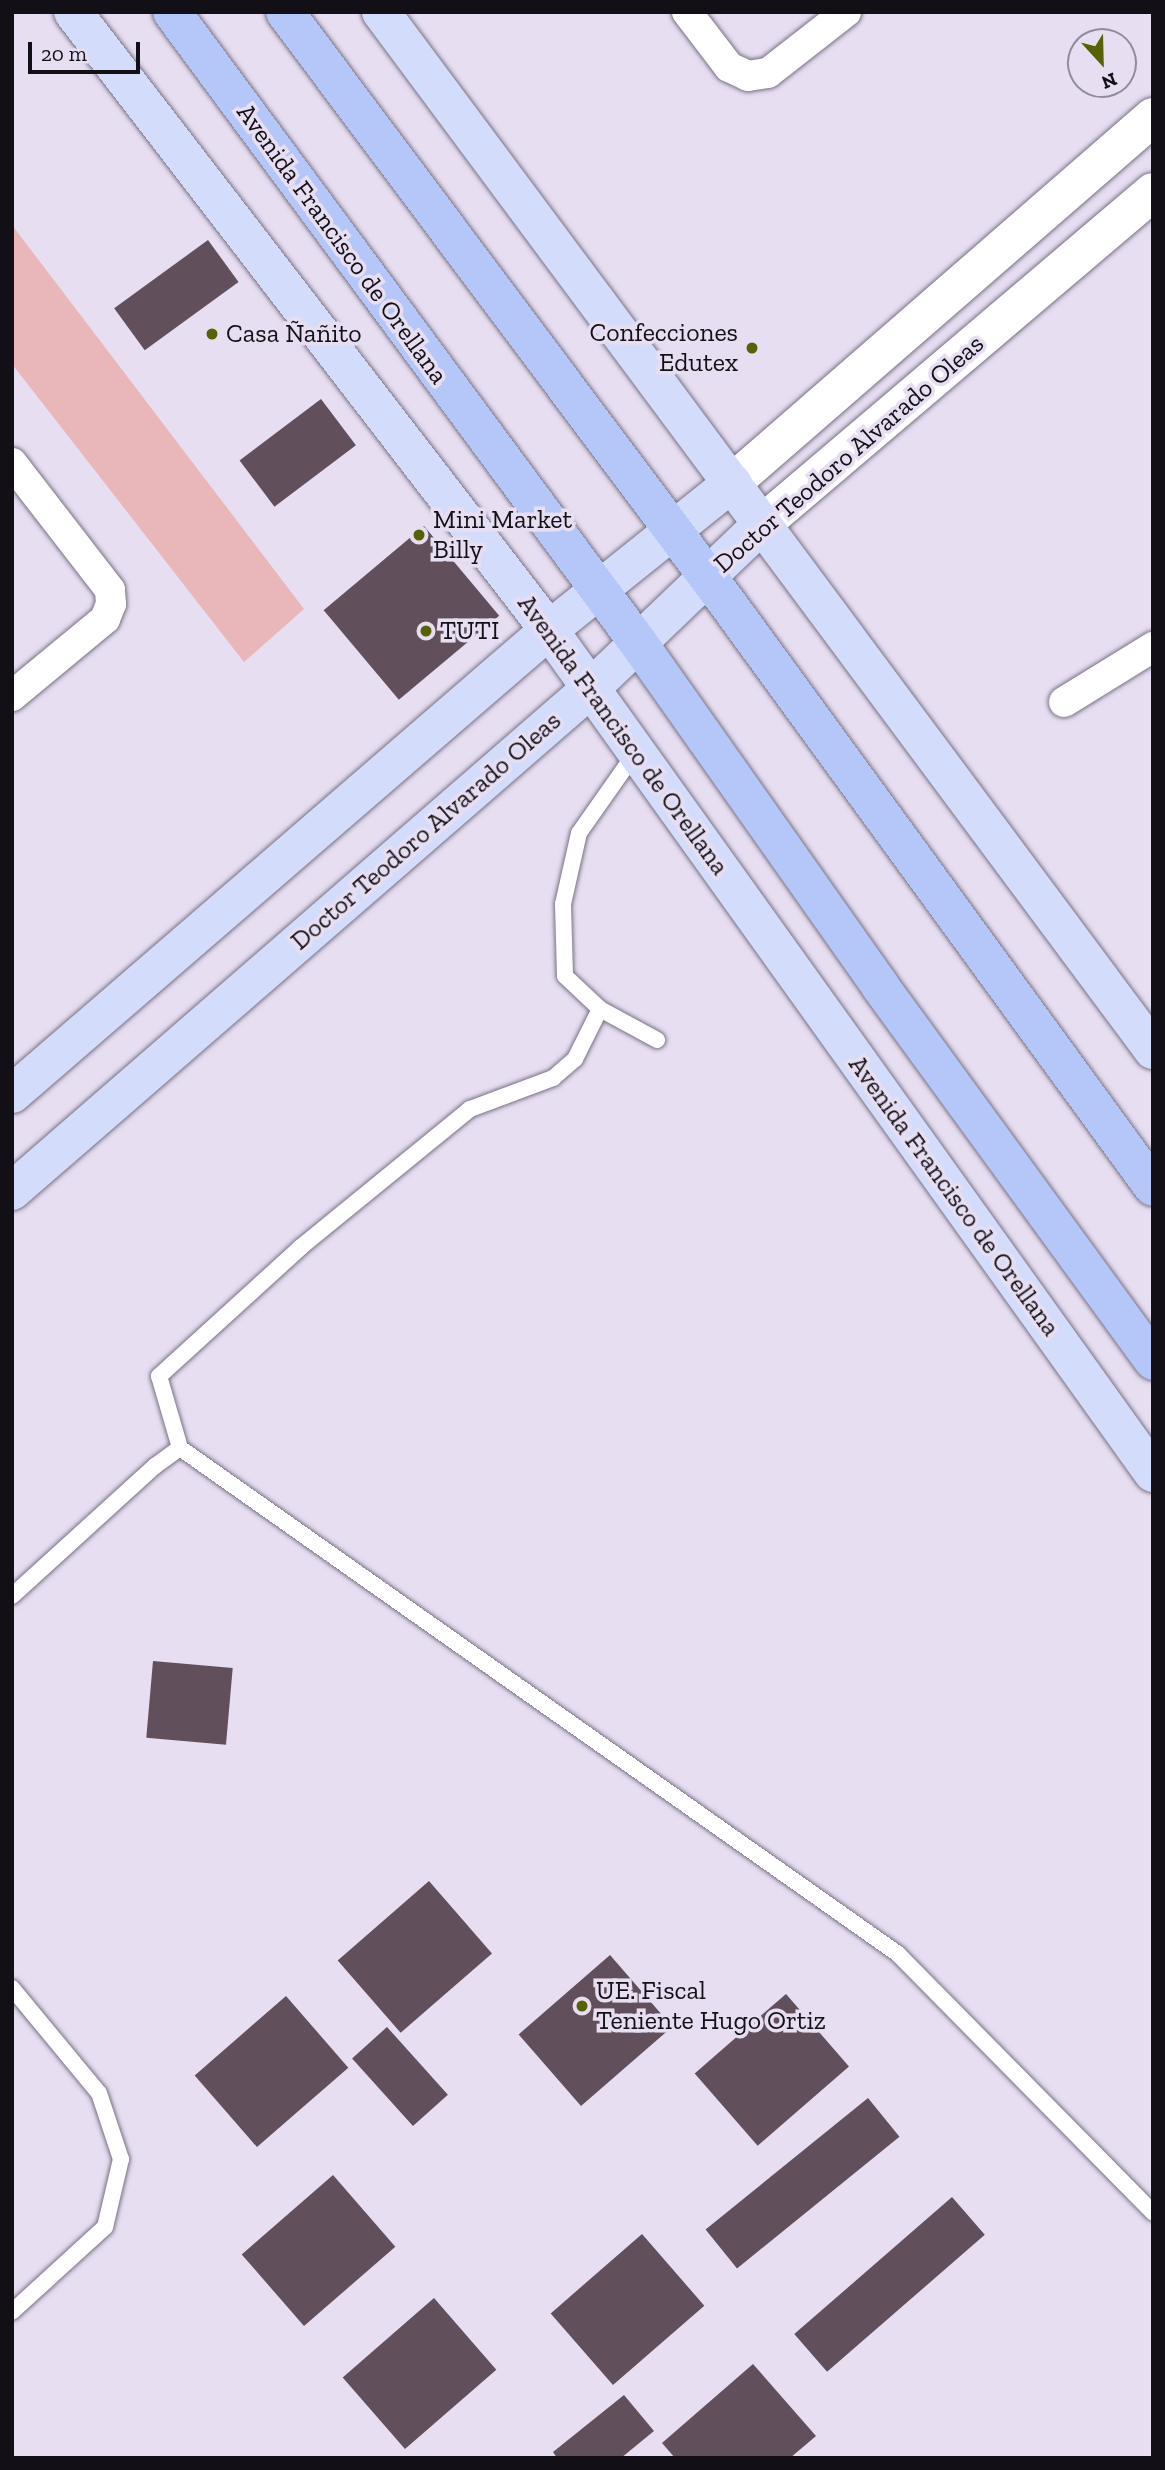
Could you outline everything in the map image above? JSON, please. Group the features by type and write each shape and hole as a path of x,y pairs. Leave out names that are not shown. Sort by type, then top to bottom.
{"highway":[{"name":"Avenida Francisco de Orellana","path":"172,12 597,592 636,641 880,986 1153,1361"},
{"path":"285,12 708,577 1153,1187"}],"main road":[{"name":"Avenida Francisco de Orellana","path":"73,12 549,630 1153,1473"},
{"path":"381,12 1153,1050"},
{"name":"Doctor Teodoro Alvarado Oleas","path":"12,1094 549,630 733,483 1153,117"},
{"name":"Doctor Teodoro Alvarado Oleas","path":"12,1191 590,688 636,641 761,525 1153,192"}],"street":[{"path":"687,12 729,67 748,76 768,73 846,12"},
{"path":"12,463 110,590 111,604 105,619 12,696"},
{"path":"1064,702 1153,647"}],"lane":[{"path":"636,752 579,833 563,904 565,976 600,1009 657,1040"},
{"path":"600,1009 575,1059 553,1078 470,1109 301,1247 159,1376 180,1448 898,1954 1153,2213"},
{"path":"12,1596 155,1466 180,1448"},
{"path":"12,1988 99,2093 121,2159 105,2227 12,2312"}],"shaded area":[{"path":"12,225 304,609 244,662 12,364"}],"building":[{"path":"208,240 239,282 145,350 114,308"},
{"path":"321,399 356,445 274,507 240,460"},
{"path":"424,526 499,616 399,700 324,610"},
{"path":"153,1661 233,1668 226,1745 146,1738"},
{"path":"429,1881 492,1953 401,2033 338,1960"},
{"path":"610,1955 672,2027 581,2106 519,2034"},
{"path":"786,1994 849,2066 758,2146 695,2073"},
{"path":"286,1996 348,2068 257,2147 195,2075"},
{"path":"387,2027 448,2095 413,2126 352,2058"},
{"path":"868,2098 899,2137 737,2268 706,2230"},
{"path":"333,2175 395,2247 304,2326 242,2254"},
{"path":"952,2197 985,2235 827,2372 794,2334"},
{"path":"642,2234 704,2306 613,2385 551,2313"},
{"path":"434,2298 496,2370 405,2449 343,2377"},
{"path":"753,2364 816,2436 790,2458 675,2458 662,2443"},
{"path":"624,2395 654,2431 621,2458 557,2458 553,2452"}],"place":[{"name":"Casa Ñañito","path":"212,334"},
{"name":"Confecciones Edutex","path":"752,348"},
{"name":"Mini Market Billy","path":"419,535"},
{"name":"TUTI","path":"426,631"},
{"name":"UE. Fiscal Teniente Hugo Ortiz","path":"582,2006"}]}
